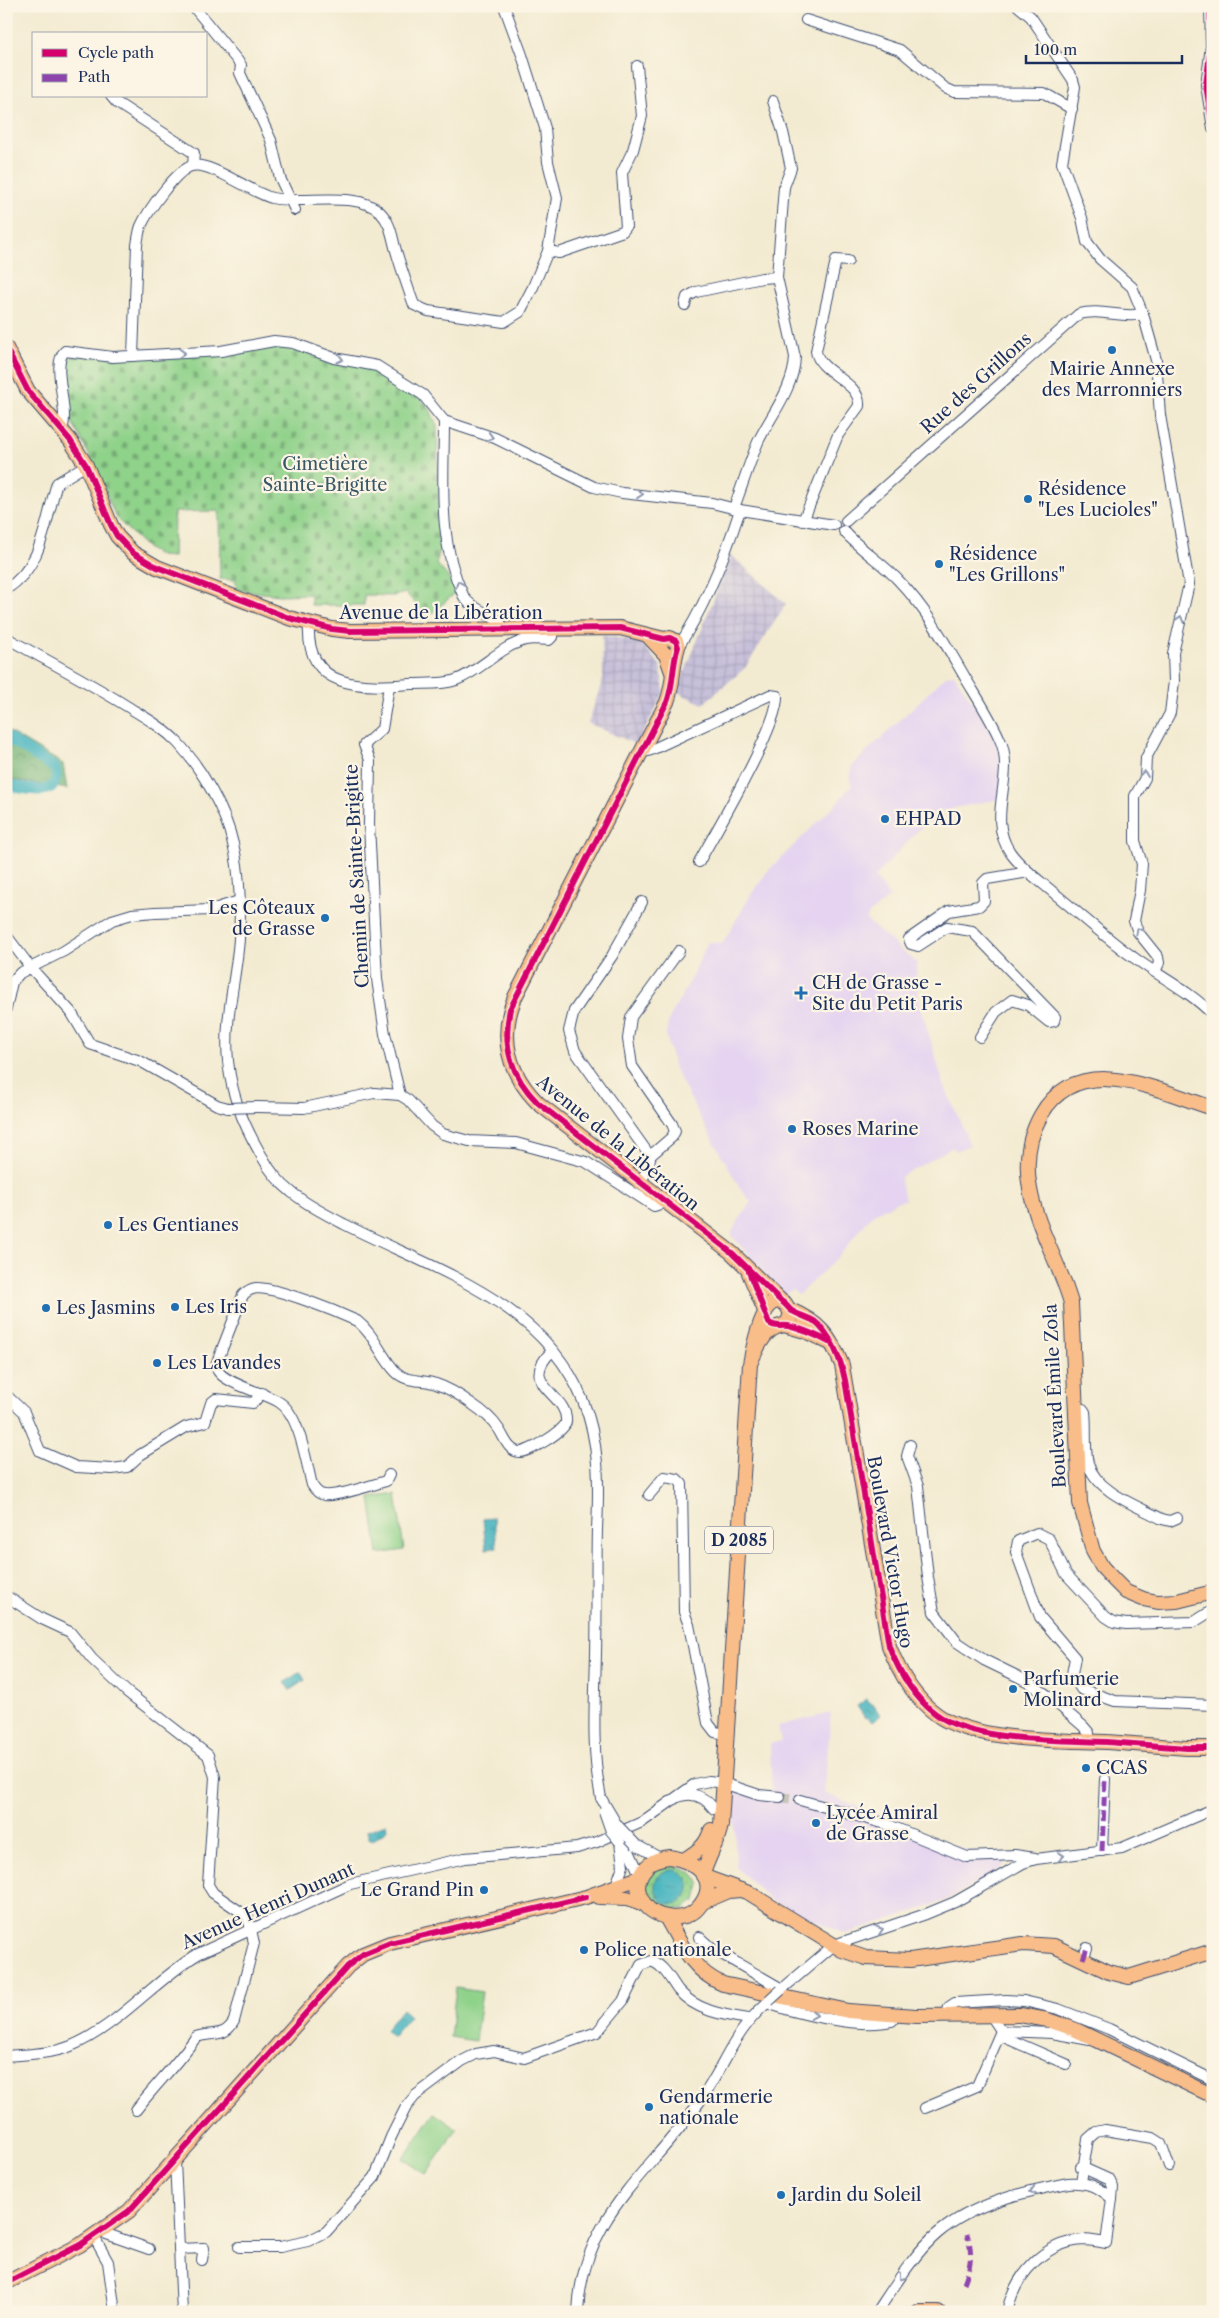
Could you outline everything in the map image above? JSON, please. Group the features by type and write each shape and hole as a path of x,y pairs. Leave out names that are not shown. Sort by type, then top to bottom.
{"main road":[{"name":"Avenue de la Libération","path":"6,348 28,391 62,430 86,465 117,536 137,557 190,581 309,624 350,631 620,628 647,634 669,647 673,675 671,693 510,1009 506,1037 510,1060 525,1090 538,1102 745,1263 786,1306"},
{"name":"Boulevard Émile Zola","path":"1213,1108 1122,1080 1104,1077 1086,1080 1070,1085 1054,1097 1036,1125 1030,1142 1027,1161 1030,1189 1041,1228 1067,1288 1071,1303 1072,1360 1077,1409 1080,1503 1093,1551 1102,1567 1126,1592 1142,1599 1158,1602 1177,1601 1213,1592"},
{"name":"Avenue de la Libération","path":"745,1263 765,1313"},
{"path":"780,1326 790,1318 786,1306 771,1303 765,1313 769,1323 780,1326 805,1331 831,1343"},
{"name":"Boulevard Victor Hugo","path":"786,1306 817,1324 831,1343 842,1364 889,1646 902,1676 925,1704 937,1715 955,1725 1000,1735 1187,1748 1213,1748"},
{"name":"D 2085","path":"684,1860 700,1850 704,1845 712,1824 720,1783 726,1734 750,1364 755,1339 765,1313"},
{"name":"D 2085","path":"750,1364 760,1343 780,1326"},
{"name":"D 2085","path":"704,1876 720,1832 720,1783"},
{"path":"691,1915 678,1918 666,1917 652,1911 644,1904 638,1893 640,1877 649,1864 660,1858 684,1860 699,1868 704,1876 707,1887 703,1902"},
{"path":"704,1876 749,1893 834,1945 866,1958 910,1960 1024,1944 1040,1944 1085,1954 1109,1972 1129,1977 1213,1951"},
{"path":"8,2280 98,2234 129,2211 348,1966 362,1954 390,1943 586,1897 615,1888 640,1877"},
{"path":"685,1948 687,1928 691,1915 703,1902 730,1891 740,1890"},
{"path":"586,1897 627,1898 644,1904"},
{"path":"666,1917 692,1962 701,1972 723,1984 848,2011 896,2015 1020,2015 1048,2020 1105,2043 1213,2096"},
{"path":"918,2312 938,2312"}],"street":[{"path":"193,6 241,65 240,73 271,140 280,178 294,206"},
{"path":"133,356 137,245 140,227 153,206 182,170 193,165 207,168 271,198 294,206 353,201 366,203 380,212 390,225 414,305 428,311 504,322 520,312 548,251 557,198 548,162 544,128 522,55 504,6"},
{"path":"1018,6 1032,17 1073,80 1075,94 1062,163 1082,218 1087,242 1100,259 1132,287 1143,314 1156,360 1160,415 1188,584 1172,653 1174,681 1170,713 1146,758 1145,778 1135,796 1135,841 1142,864 1140,890 1134,921 1138,932 1158,956 1159,963 1155,972"},
{"path":"1210,6 1211,46 1206,85 1213,128"},
{"path":"806,20 900,50 945,88 954,92 1044,93 1072,109"},
{"path":"548,251 558,253 623,231 626,228 622,173 633,150 642,116 637,66"},
{"path":"113,98 117,103 194,154 193,165"},
{"path":"669,647 687,634 701,609 759,441 777,409 795,366 796,357 777,277 784,187 791,168 783,132 773,101"},
{"path":"803,521 838,435 859,406 858,395 819,360 816,350 836,260 848,262"},
{"path":"685,305 687,297 696,292 762,278 777,277"},
{"name":"Rue des Grillons","path":"845,526 1079,314 1102,311 1128,317 1143,314"},
{"path":"62,430 66,414 62,393 61,354 65,351 113,357 220,351 274,341 293,343 334,358 377,366 423,395 444,421 495,438 594,487 622,493 699,501 834,525 839,518 855,544 886,568 910,593 936,628 995,728 1006,758 1000,800 1001,833 1009,851 1029,872 1132,956 1201,1003 1213,1015"},
{"path":"444,421 444,533 450,562 463,596 470,604 497,620 504,629"},
{"path":"6,589 25,575 43,540 56,483 86,465"},
{"path":"309,624 310,642 316,662 332,677 354,685 388,686 457,679 515,644 526,640 549,640 552,637 553,628"},
{"path":"6,636 91,684 162,729 179,744 220,806 234,845 239,901 239,940 227,1014 228,1060 234,1100 247,1132 273,1173 297,1197 334,1219 458,1277 499,1301 519,1317 552,1351 574,1382 584,1402 590,1422 598,1466 599,1494 593,1732 597,1778 607,1822 620,1842 629,1852 660,1858"},
{"name":"Chemin de Sainte-Brigitte","path":"388,686 382,729 364,745 370,760 369,825 377,979 385,1034 400,1095"},
{"path":"641,753 652,750 770,695 777,696 775,714 740,788 700,862"},
{"path":"980,1036 996,1012 1012,1000 1028,1005 1049,1022 1054,1021 1055,1017 972,931 947,927 918,946 911,944 909,939 949,911 979,906 984,901 983,883 987,879 1029,872"},
{"path":"6,1009 12,982 20,972 64,951 112,920 132,914 211,910 239,901"},
{"path":"642,902 612,956 574,1011 569,1031 576,1051 650,1156"},
{"path":"6,935 31,968 71,1012 90,1044 140,1061 217,1105 228,1108 304,1108 374,1093 400,1095 408,1100 432,1126 443,1134 469,1141 516,1143 586,1162 610,1175 654,1206 666,1202"},
{"path":"640,1183 648,1167 650,1156 672,1137 675,1131 632,1066 628,1039 631,1017 679,951"},
{"path":"389,1475 386,1481 346,1492 325,1496 318,1493 312,1485 290,1412 280,1402 226,1378 218,1372 216,1366 243,1295 248,1290 258,1288 295,1297 356,1321 365,1328 396,1372 404,1378 434,1383 447,1388 474,1405 497,1427 509,1447 517,1453 526,1452 563,1429 566,1422 562,1409 542,1384 538,1374 543,1361 552,1351"},
{"path":"6,1396 24,1412 40,1451 76,1466 112,1470 127,1466 140,1455 186,1427 206,1422 211,1403 216,1399 253,1403 262,1394"},
{"path":"1077,1409 1083,1409 1085,1412 1088,1463 1095,1476 1107,1489 1162,1519 1170,1521 1177,1518"},
{"path":"910,1445 908,1456 918,1486 928,1577 934,1612 956,1642 984,1660 1027,1681 1047,1695 1083,1726 1089,1733 1089,1742"},
{"path":"649,1496 664,1477 678,1479 682,1484 684,1612 689,1625 708,1723 715,1732 726,1734"},
{"path":"1213,1610 1194,1622 1126,1624 1114,1622 1106,1617 1066,1574 1048,1539 1037,1533 1018,1540 1016,1552 1040,1617 1075,1658 1072,1674 1081,1689 1115,1701 1213,1705"},
{"path":"6,1596 42,1618 70,1632 92,1658 127,1692 208,1755 215,1778 208,1885 213,1893 248,1917 254,1943 234,2021 230,2028 216,2034 196,2037 169,2074 160,2079 136,2110"},
{"path":"1102,1852 1105,1779"},
{"path":"720,1783 759,1796 780,1797"},
{"name":"Avenue Henri Dunant","path":"6,2056 69,2047 92,2036 174,1968 229,1938 252,1930 350,1884 465,1858 568,1849 597,1842 630,1829 677,1797 687,1787 695,1784 720,1783"},
{"path":"677,1797 698,1795 714,1809"},
{"path":"601,1798 617,1825 640,1877"},
{"path":"800,1800 886,1824 967,1857 1016,1855 1036,1859"},
{"path":"578,2312 589,2256 602,2224 620,2199 702,2099 749,2019 834,1945 955,1902 1023,1863 1036,1859 1122,1848 1213,1809"},
{"path":"615,1888 629,1852"},
{"path":"698,1938 711,1948 783,1989"},
{"path":"238,2246 280,2247 308,2241 326,2232 376,2177 391,2137 406,2107 415,2096 462,2061 476,2054 494,2050 524,2058 597,2032 623,2001 641,1965 647,1961 652,1961 663,1968 690,2003 706,2010 749,2019"},
{"path":"947,2015 950,2007 955,2003 1006,2000 1040,2004 1074,2014 1109,2029 1213,2080"},
{"path":"768,2002 800,2013 851,2022 882,2023 892,2021 896,2015"},
{"path":"990,2014 1006,2038 1066,2064"},
{"path":"1002,2031 1052,2033 1105,2043"},
{"path":"925,2108 977,2086 1002,2031"},
{"path":"1081,2182 1088,2139 1096,2132 1105,2130 1153,2138 1161,2143 1169,2166"},
{"path":"175,2161 182,2312"},
{"path":"1007,2312 1017,2284 1028,2267 1043,2255 1072,2242 1085,2240 1106,2243 1113,2187 1110,2180 1083,2167"},
{"path":"878,2312 914,2261 937,2234 960,2218 989,2204 1057,2185 1081,2182 1102,2189 1112,2199"},
{"path":"98,2234 149,2249"},
{"path":"98,2234 108,2262 115,2312"},
{"path":"179,2250 204,2248 202,2260"}],"shaded area":[{"path":"731,555 786,604 745,668 703,704 677,692"},
{"path":"602,635 640,642 660,665 664,692 637,745 588,723 603,679"},
{"name":"CH de Grasse - Site du Petit Paris","path":"954,674 990,729 1002,758 999,799 935,812 875,877 890,897 869,914 866,920 917,963 916,983 923,1015 943,1082 970,1145 956,1151 953,1147 900,1177 905,1200 896,1202 872,1215 839,1256 798,1295 793,1290 783,1294 732,1236 732,1231 751,1202 740,1188 675,1069 666,1035 669,1019 690,981 708,942 723,943 750,896 767,872 836,804 852,785 849,778 852,766 946,676"},
{"name":"Lycée Amiral de Grasse","path":"831,1713 824,1793 970,1852 1008,1861 996,1872 944,1901 845,1934 772,1901 736,1867 733,1784 772,1793 770,1744 781,1741 778,1726"}],"green space":[{"name":"Cimetière Sainte-Brigitte","path":"272,345 286,346 376,369 412,390 429,407 437,426 440,551 436,563 459,590 427,617 406,593 393,596 364,595 364,605 311,605 311,594 280,595 237,590 235,580 220,579 219,511 174,512 173,557 160,556 148,549 116,518 96,468 71,420 65,392 63,364 69,356"},
{"path":"6,730 63,764 67,789 6,779"},
{"path":"396,1494 404,1550 378,1554 370,1498"},
{"path":"668,1865 687,1870 695,1876 700,1885 696,1900 683,1909 669,1908 658,1904 650,1897 646,1890 646,1882 650,1874 657,1868"},
{"path":"456,1988 482,1992 475,2041 450,2037"},
{"path":"434,2113 457,2129 426,2174 403,2159"}],"water":[{"path":"494,1518 497,1548 486,1549 483,1519"},
{"path":"300,1672 305,1680 290,1690 285,1682"},
{"path":"867,1699 881,1715 872,1722 868,1717 865,1718 857,1706"},
{"path":"386,1824 387,1829 384,1833 372,1840 369,1838 367,1831"},
{"path":"672,1870 679,1871 684,1875 688,1880 688,1894 684,1899 679,1903 672,1904 665,1903 660,1899 656,1894 655,1887 656,1880 660,1875 665,1871"},
{"path":"402,2009 410,2016 392,2037 385,2030"}],"waterway":[{"path":"6,737 55,768 56,778 53,785 48,789 41,790 6,785"}],"tunnel":[{"path":"780,1797 800,1800"}],"marked path":[{"path":"1102,1851 1105,1779"},
{"path":"1083,1959 1087,1948"},
{"path":"964,2283 970,2259 967,2234"}],"cycle path":[{"path":"1210,6 1211,46 1206,85 1213,128"},
{"path":"6,348 28,391 70,440 86,465 117,536 133,553 157,567 289,618 332,629 350,631 620,628 664,639 670,638 676,641 678,647 667,702 510,1009 507,1036 508,1048 515,1071 521,1082 538,1103 732,1253 791,1310 820,1326 830,1340 838,1356 845,1380 889,1646 897,1665 920,1700 936,1714 952,1723 994,1735 1042,1740 1213,1748"},
{"path":"749,1272 771,1325 788,1326 829,1342"},
{"path":"6,2283 80,2245 129,2211 348,1966 363,1954 390,1943 586,1897"}],"place":[{"name":"Mairie Annexe des Marronniers","path":"1112,350"},
{"name":"Résidence \"Les Lucioles\"","path":"1028,499"},
{"name":"Résidence \"Les Grillons\"","path":"939,564"},
{"name":"EHPAD","path":"885,819"},
{"name":"Les Côteaux de Grasse","path":"325,918"},
{"name":"CH de Grasse - Site du Petit Paris","path":"801,993"},
{"name":"Roses Marine","path":"792,1129"},
{"name":"Les Gentianes","path":"108,1225"},
{"name":"Les Iris","path":"175,1307"},
{"name":"Les Jasmins","path":"46,1308"},
{"name":"Les Lavandes","path":"157,1363"},
{"name":"Parfumerie Molinard","path":"1013,1689"},
{"name":"CCAS","path":"1086,1768"},
{"name":"Lycée Amiral de Grasse","path":"816,1823"},
{"name":"Le Grand Pin","path":"484,1890"},
{"name":"Police nationale","path":"584,1950"},
{"name":"Gendarmerie nationale","path":"649,2107"},
{"name":"Jardin du Soleil","path":"781,2195"}]}
